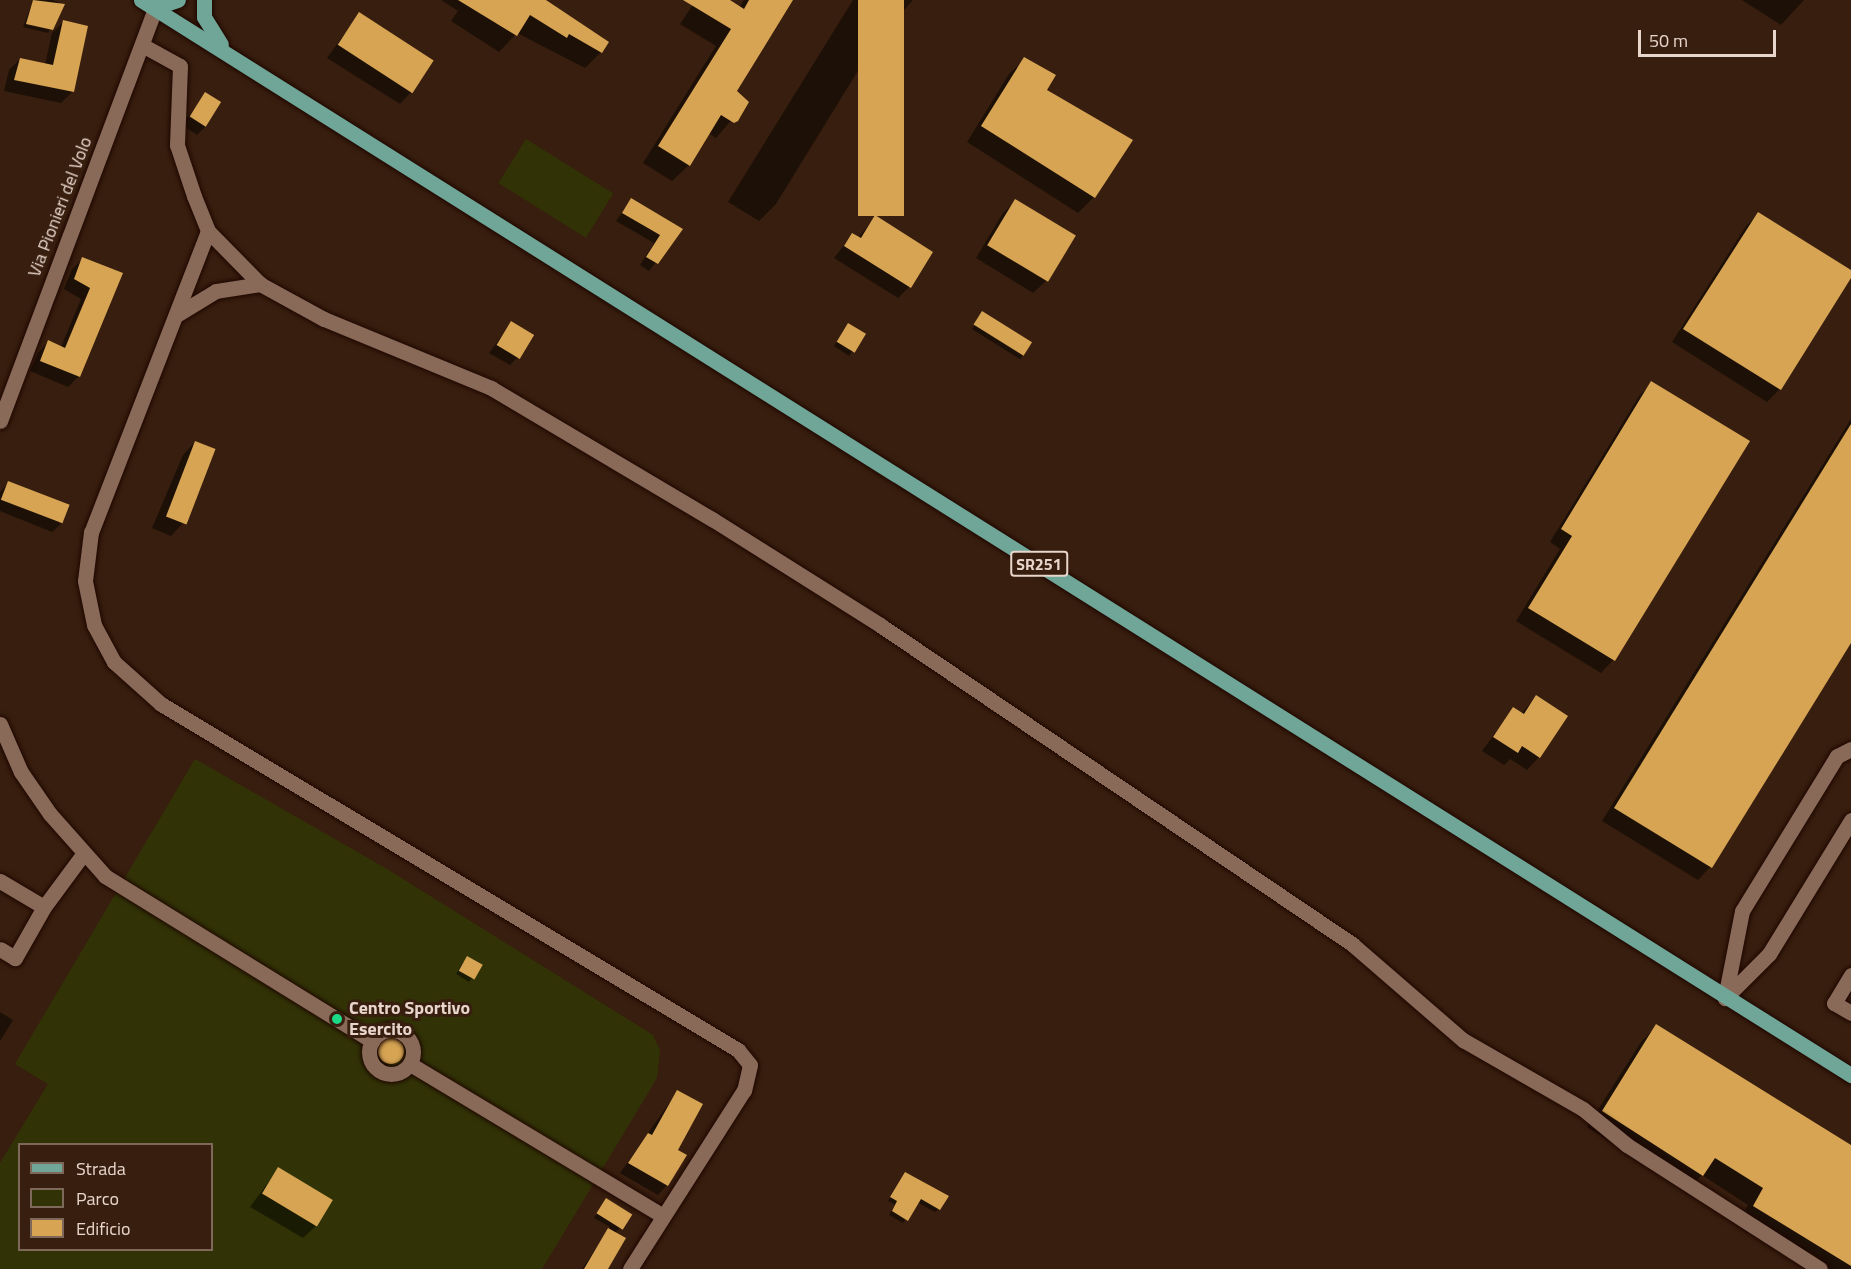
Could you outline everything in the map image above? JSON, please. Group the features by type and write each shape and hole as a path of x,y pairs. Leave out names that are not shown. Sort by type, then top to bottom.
{"main road":[{"name":"SR251","path":"141,0 156,4 1725,998 1851,1075"},
{"path":"156,4 178,0"},
{"path":"204,0 204,17 227,51"}],"street":[{"name":"Via Pionieri del Volo","path":"0,420 156,4"},
{"path":"142,45 180,66 177,145 208,231 260,284 324,319 491,388 712,519 870,619 1352,944 1463,1040 1583,1110 1627,1145 1820,1269"},
{"path":"208,231 91,532 85,581 93,625 114,662 160,704 738,1050 750,1065 744,1090 630,1269"},
{"path":"177,314 216,291 260,284"},
{"path":"0,724 21,772 84,853 105,876 142,902 372,1041"},
{"path":"1725,998 1742,911 1837,756 1851,748"},
{"path":"1725,998 1768,954 1851,820"},
{"path":"0,949 15,958 44,907 84,853"},
{"path":"0,881 44,907"},
{"path":"1851,975 1834,1003 1851,1013"},
{"path":"382,1031 402,1033 413,1050 410,1064 398,1073 383,1073 369,1055 372,1041 382,1031"},
{"path":"410,1064 663,1216"}],"green space":[{"path":"526,139 613,194 586,238 498,183"},
{"name":"Centro Sportivo Esercito","path":"195,759 387,869 653,1035 660,1050 657,1078 542,1269 0,1269 0,1163 48,1084 15,1064"}],"building":[{"path":"33,0 65,4 53,30 26,24"},
{"path":"458,0 546,0 609,42 602,53 569,34 567,38 530,15 517,36"},
{"path":"683,0 730,0 744,9 749,0 793,0 737,91 749,102 738,121 734,123 721,115 690,166 658,146 731,29"},
{"path":"858,0 904,0 904,216 858,216"},
{"path":"359,12 434,60 412,93 338,45"},
{"path":"63,20 88,26 74,92 14,80 20,58 53,65"},
{"path":"1024,57 1056,75 1047,90 1133,140 1095,198 981,126"},
{"path":"205,92 221,102 206,127 190,117"},
{"path":"631,198 683,229 658,264 646,257 660,235 622,213"},
{"path":"1015,199 1076,236 1048,282 987,245"},
{"path":"1758,212 1851,270 1851,278 1781,390 1683,329"},
{"path":"875,215 933,252 911,288 844,246 852,233 861,238"},
{"path":"82,257 123,273 80,377 40,361 48,340 65,348 90,288 74,279"},
{"path":"982,311 1032,342 1024,356 974,325"},
{"path":"511,321 534,335 520,359 497,345"},
{"path":"848,323 866,334 855,353 837,342"},
{"path":"1651,381 1750,441 1615,661 1528,608 1572,536 1561,529"},
{"path":"1851,424 1851,643 1712,868 1614,808"},
{"path":"195,441 216,449 187,525 166,517"},
{"path":"8,481 70,505 62,523 1,500"},
{"path":"1536,695 1568,716 1540,758 1522,746 1518,753 1493,737 1513,707 1524,714"},
{"path":"467,956 483,965 475,980 459,971"},
{"path":"1656,1024 1851,1145 1851,1266 1753,1206 1763,1188 1715,1158 1703,1176 1602,1111"},
{"path":"391,1038 400,1042 404,1051 400,1060 391,1064 382,1060 378,1051 382,1042"},
{"path":"677,1090 703,1104 678,1150 687,1155 668,1186 628,1163 648,1133 652,1135"},
{"path":"278,1167 333,1200 317,1227 262,1194"},
{"path":"905,1172 949,1196 940,1210 921,1199 908,1221 892,1211 897,1201 890,1197"},
{"path":"606,1198 632,1214 623,1230 596,1213"},
{"path":"608,1228 626,1238 608,1269 584,1269"}],"place":[{"name":"Centro Sportivo Esercito","path":"337,1019"}]}
